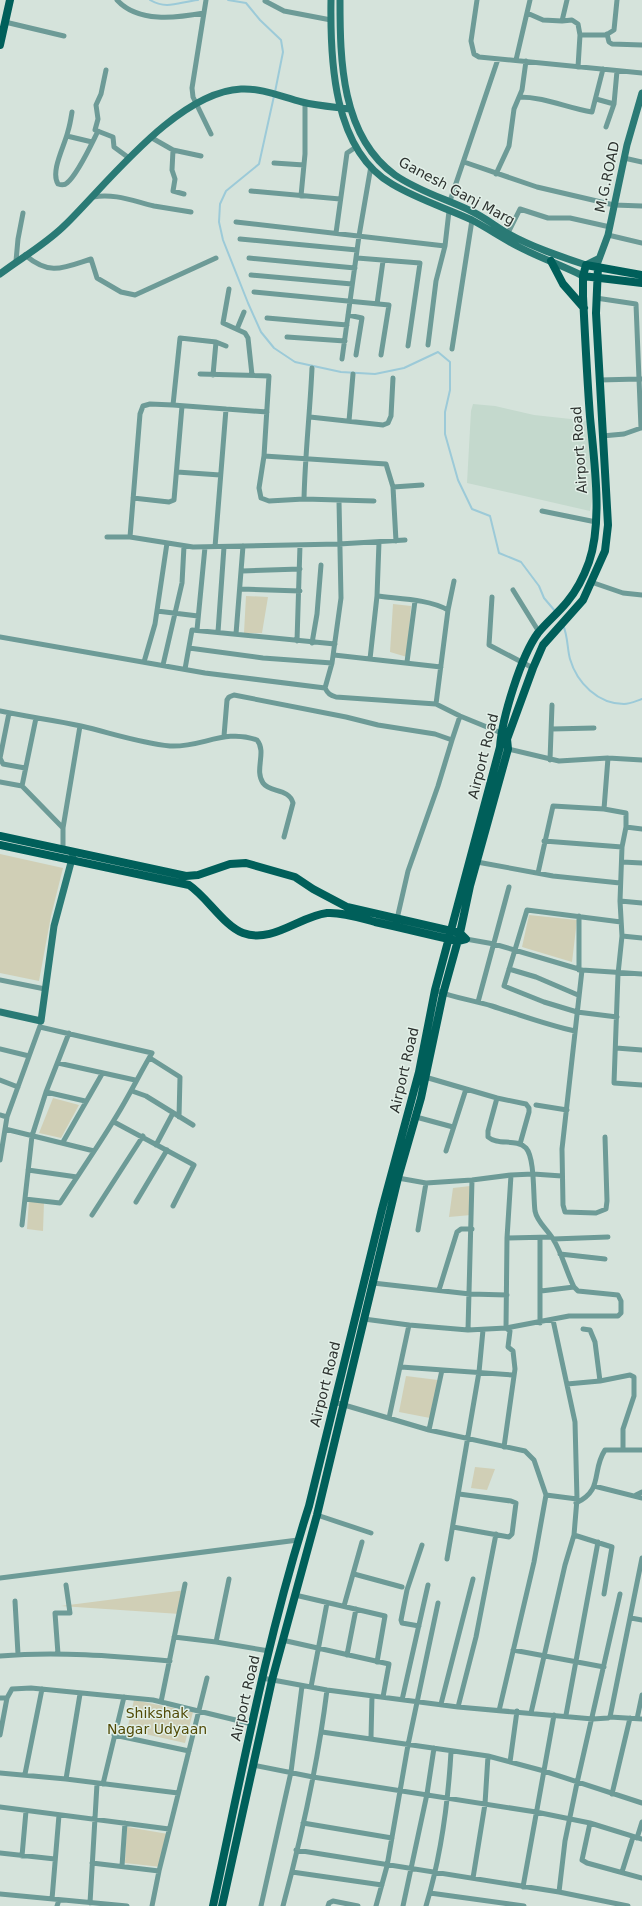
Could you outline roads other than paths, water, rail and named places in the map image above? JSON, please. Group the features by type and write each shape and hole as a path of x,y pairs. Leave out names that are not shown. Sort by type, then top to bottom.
{"main road":[{"path":"0,45 10,0"},
{"path":"331,0 333,65 340,108 356,147 371,166 391,184 472,220 518,246 583,276 619,279 642,283"},
{"name":"Ganesh Ganj Marg","path":"340,0 342,66 350,109 370,150 386,168 409,183 473,212 508,233 549,252 586,265 598,263 642,275"},
{"path":"0,274 65,226 81,207 93,197 129,158 166,124 196,103 216,93 240,89 261,90 305,103 350,109"},
{"name":"M.G.ROAD","path":"598,263 608,235 624,158 642,93"},
{"path":"551,261 563,284 584,308"},
{"name":"Airport Road","path":"222,1906 272,1680 317,1515 398,1178 416,1117 425,1077 449,935 500,747 546,641 575,611 583,600 605,551 608,525 599,380 596,298 598,263"},
{"name":"Airport Road","path":"213,1906 262,1678 298,1540 309,1506 382,1209 439,992 461,938 477,862 508,749 505,735 523,663 540,631 568,602 578,586 589,562 594,543 596,522 583,276 586,265"},
{"path":"0,836 63,850 72,856 189,885 200,892 224,919 242,933 255,936 270,934 314,916 328,913 348,915 461,938"},
{"path":"0,845 186,876 198,875 230,864 246,863 295,877 313,889 347,907 397,919 449,935"},
{"path":"0,1012 40,1024 54,926 72,856"}],"street":[{"path":"117,0 122,5 140,15 169,16 204,11"},
{"path":"206,0 192,88 193,97 211,134"},
{"path":"477,0 471,41 474,54 479,57 642,73"},
{"path":"516,60 530,0"},
{"path":"562,21 567,0"},
{"path":"580,35 607,34 614,30 617,0"},
{"path":"265,1 284,11 331,20"},
{"path":"527,13 542,20 576,22 580,35 578,67"},
{"path":"5,22 64,36"},
{"path":"607,34 609,42 612,44 642,45"},
{"path":"450,201 498,59"},
{"path":"496,174 509,146 514,109 522,90 526,61"},
{"path":"519,97 534,97 552,101 568,108 592,112 603,69"},
{"path":"106,70 101,94 95,108 98,119 94,128 113,138 114,147 129,158"},
{"path":"606,127 614,104 617,71"},
{"path":"596,99 614,104"},
{"path":"302,196 305,103"},
{"path":"72,112 67,136 56,172 56,181 62,185 67,183 80,166 98,131"},
{"path":"67,136 92,142"},
{"path":"152,138 173,150 201,156"},
{"path":"336,233 347,153 356,147"},
{"path":"173,150 172,170 175,179 174,190 184,194"},
{"path":"624,158 642,162"},
{"path":"464,162 537,187 614,205 642,206"},
{"path":"274,163 304,165"},
{"path":"342,358 359,236 371,166"},
{"path":"251,191 340,199"},
{"path":"93,197 119,197 191,212"},
{"path":"508,233 520,209 548,218 570,218 610,227"},
{"path":"428,345 436,281 445,246 449,211"},
{"path":"16,262 18,239 24,213"},
{"path":"452,349 472,220"},
{"path":"236,222 445,246"},
{"path":"608,235 642,243"},
{"path":"240,239 357,250"},
{"path":"24,256 42,266 58,269 91,259 97,278 122,292 135,295 216,258"},
{"path":"249,258 355,268"},
{"path":"357,258 420,263 408,346"},
{"path":"377,304 383,261"},
{"path":"251,275 352,284"},
{"path":"229,289 222,320 225,325 245,333 248,338 252,375"},
{"path":"254,292 350,300 389,305 381,355"},
{"path":"596,298 639,304 641,428 624,434 602,436"},
{"path":"237,329 244,312"},
{"path":"348,316 362,318 356,355"},
{"path":"268,318 347,325"},
{"path":"287,337 345,342"},
{"path":"172,405 180,338 216,342 226,346"},
{"path":"213,375 216,342"},
{"path":"304,499 305,459 310,417 312,368"},
{"path":"200,374 269,376 264,456 259,488 261,498 269,501 304,499 374,501"},
{"path":"349,421 353,374"},
{"path":"310,417 383,424 388,423 391,416 393,378"},
{"path":"599,380 641,379"},
{"path":"130,537 141,409 147,404 267,412"},
{"path":"133,498 171,502 174,497 182,406"},
{"path":"215,547 226,409"},
{"path":"264,456 386,464 393,486 396,541"},
{"path":"177,472 220,475"},
{"path":"393,486 422,485"},
{"path":"325,688 334,655 341,598 339,501"},
{"path":"542,510 596,522"},
{"path":"108,537 130,537 184,546 205,547 339,544 405,540"},
{"path":"370,659 377,596 380,542"},
{"path":"144,662 155,624 167,543"},
{"path":"297,641 300,591 300,545"},
{"path":"163,665 182,583 184,546"},
{"path":"236,634 241,589 243,546"},
{"path":"197,630 205,547"},
{"path":"218,632 224,547"},
{"path":"312,642 317,614 321,565"},
{"path":"242,571 300,570"},
{"path":"436,704 448,610 454,581"},
{"path":"591,582 623,593 642,596"},
{"path":"241,589 300,591"},
{"path":"513,590 540,631"},
{"path":"377,596 414,601 443,607 448,610"},
{"path":"492,597 489,645 533,668"},
{"path":"407,662 414,601"},
{"path":"157,610 198,616"},
{"path":"185,669 192,630 335,644"},
{"path":"0,637 185,669 325,688 331,696 336,697 436,704 505,735"},
{"path":"189,648 263,658 332,662"},
{"path":"334,655 441,667"},
{"path":"224,736 227,700 229,697 234,695 346,717 378,725 435,734 452,740"},
{"path":"550,760 552,704"},
{"path":"0,711 80,726 133,739 172,746 182,746 224,736 253,738 260,743 259,773 262,782 265,785 285,793 292,799 293,803 284,837"},
{"path":"9,713 0,758 1,762 2,764 25,768"},
{"path":"397,919 408,871 438,786 460,716"},
{"path":"22,786 36,718"},
{"path":"63,850 63,828 80,726"},
{"path":"552,729 594,728"},
{"path":"508,749 550,760 574,761 608,758 642,760"},
{"path":"604,809 608,758"},
{"path":"0,782 22,786 63,828"},
{"path":"538,874 544,841 553,806 604,809 626,813 620,883 622,936 618,974 614,1083 642,1085"},
{"path":"626,827 642,828"},
{"path":"544,841 622,847"},
{"path":"477,862 538,874 620,883"},
{"path":"622,862 642,863"},
{"path":"478,1002 509,887"},
{"path":"620,901 642,903"},
{"path":"617,1018 578,1012 544,1002 504,986 527,910 621,922"},
{"path":"579,916 580,970 578,1012 562,1149 563,1206 565,1212 596,1213 606,1209 605,1137"},
{"path":"622,936 642,938"},
{"path":"461,938 494,944 580,970 618,974 642,974"},
{"path":"509,969 536,977 578,995"},
{"path":"0,980 45,989"},
{"path":"439,992 478,1002 551,1026 575,1031"},
{"path":"0,1160 7,1117 40,1024 69,1033 152,1053 135,1080 132,1091 114,1122 60,1203 24,1199"},
{"path":"22,1225 32,1136 46,1092 69,1033"},
{"path":"616,1048 642,1050"},
{"path":"0,1049 29,1056"},
{"path":"150,1058 180,1077 179,1117"},
{"path":"58,1063 102,1074 135,1080"},
{"path":"63,1142 85,1101 102,1074"},
{"path":"425,1077 497,1098 526,1104 529,1112 520,1144"},
{"path":"0,1080 18,1086"},
{"path":"446,1151 466,1089"},
{"path":"132,1091 146,1096 193,1125"},
{"path":"46,1092 85,1101"},
{"path":"364,1319 409,1325 483,1330 540,1323 569,1316 618,1316 621,1313 621,1298 618,1295 578,1291 574,1287 552,1238 536,1215 533,1174 528,1151 520,1144 494,1140 488,1137 488,1131 497,1098"},
{"path":"536,1105 567,1110"},
{"path":"156,1144 173,1113"},
{"path":"0,1115 7,1117"},
{"path":"416,1117 453,1127"},
{"path":"114,1122 143,1136 194,1165 173,1206"},
{"path":"5,1129 63,1142 94,1151"},
{"path":"92,1216 143,1136"},
{"path":"136,1202 167,1150"},
{"path":"28,1170 76,1177"},
{"path":"398,1178 426,1183 472,1180 511,1175 533,1174 562,1176"},
{"path":"504,1447 515,1369 513,1351 508,1347 510,1330 506,1328 507,1238 511,1175"},
{"path":"468,1330 472,1230 472,1180"},
{"path":"418,1230 426,1183"},
{"path":"439,1290 457,1232 461,1230 472,1230"},
{"path":"507,1238 608,1237"},
{"path":"540,1238 540,1323"},
{"path":"560,1254 605,1259"},
{"path":"373,1283 470,1294 507,1295"},
{"path":"541,1291 574,1287"},
{"path":"530,1713 565,1565 574,1535 577,1501 575,1422 552,1320"},
{"path":"389,1418 401,1368 409,1325"},
{"path":"583,1329 590,1330 594,1338 600,1381"},
{"path":"447,1559 479,1372 483,1330"},
{"path":"401,1368 513,1375"},
{"path":"429,1430 442,1370"},
{"path":"567,1384 633,1376 635,1379 634,1396 623,1429 623,1450"},
{"path":"334,1402 429,1430 524,1451 534,1460 546,1495 534,1562 499,1711"},
{"path":"546,1495 577,1501 588,1496 594,1486 604,1451 642,1450"},
{"path":"594,1486 636,1495 642,1498"},
{"path":"636,1495 642,1492"},
{"path":"453,1527 508,1536 511,1535 516,1503 459,1494"},
{"path":"317,1515 371,1533"},
{"path":"458,1707 476,1636 496,1534"},
{"path":"574,1535 611,1546 613,1548 604,1594"},
{"path":"0,1578 298,1540"},
{"path":"344,1606 362,1542"},
{"path":"566,1715 598,1542"},
{"path":"419,1626 402,1623 401,1620 407,1590 422,1545"},
{"path":"610,1717 642,1558"},
{"path":"354,1574 402,1587"},
{"path":"216,1642 229,1579"},
{"path":"441,1704 473,1579"},
{"path":"58,1654 55,1613 70,1613 66,1584"},
{"path":"161,1702 185,1584"},
{"path":"402,1700 428,1585"},
{"path":"559,1892 577,1783 593,1719 620,1594"},
{"path":"295,1595 386,1617 376,1662"},
{"path":"16,1601 18,1654"},
{"path":"311,1687 317,1648 327,1603"},
{"path":"376,1906 387,1866 408,1745 438,1603"},
{"path":"347,1655 356,1609"},
{"path":"631,1618 642,1620"},
{"path":"174,1637 269,1651"},
{"path":"282,1640 390,1665 383,1697"},
{"path":"513,1650 604,1667"},
{"path":"0,1656 18,1654 58,1654 170,1661"},
{"path":"152,1906 159,1870 207,1678"},
{"path":"262,1678 327,1690 458,1707 566,1715 593,1719 610,1717 639,1719 642,1695"},
{"path":"261,1906 291,1772 302,1686"},
{"path":"0,1735 7,1698 12,1689 42,1689 161,1702 252,1724"},
{"path":"25,1774 42,1689"},
{"path":"283,1906 313,1777 322,1732 327,1690"},
{"path":"66,1778 80,1694"},
{"path":"371,1737 372,1696"},
{"path":"104,1784 114,1735 124,1697"},
{"path":"0,1698 7,1698"},
{"path":"510,1762 516,1711"},
{"path":"524,1886 554,1715"},
{"path":"612,1794 630,1718"},
{"path":"322,1732 371,1737 451,1752 488,1756 544,1770 577,1783 642,1803"},
{"path":"114,1735 189,1751"},
{"path":"403,1906 427,1794 434,1748"},
{"path":"426,1906 435,1872 449,1797 451,1752"},
{"path":"473,1878 485,1804 488,1756"},
{"path":"253,1765 313,1777 449,1797 536,1812 590,1823 637,1838"},
{"path":"0,1773 66,1778 97,1784 178,1793"},
{"path":"90,1903 97,1784"},
{"path":"0,1807 169,1829"},
{"path":"22,1856 26,1811"},
{"path":"52,1899 59,1815"},
{"path":"622,1872 637,1838 642,1822"},
{"path":"122,1866 125,1823"},
{"path":"303,1823 392,1838"},
{"path":"590,1823 582,1860 587,1864 642,1878"},
{"path":"296,1850 387,1866 524,1886 628,1906"},
{"path":"0,1853 55,1859"},
{"path":"92,1863 159,1870"},
{"path":"292,1872 382,1885"},
{"path":"430,1893 524,1906"},
{"path":"0,1894 127,1906"},
{"path":"57,1906 59,1900"},
{"path":"328,1906 329,1903 333,1901 358,1906"}],"waterway":[{"path":"150,0 156,3 168,5 198,0"},
{"path":"228,0 246,3 260,20 281,40 283,52 275,92"},
{"path":"274,96 259,164 226,191 220,204 219,222 223,240 261,332 274,348 295,362 341,372 375,374 404,368 438,352 450,362 450,390 445,412 445,434 458,480 472,509 490,516 499,553 521,562 539,586 544,598 555,611"},
{"path":"563,625 573,668 583,684 597,696 615,703 626,704 642,699"}],"park label":[{"name":"Shikshak Nagar Udyaan","path":"157,1722"}]}
